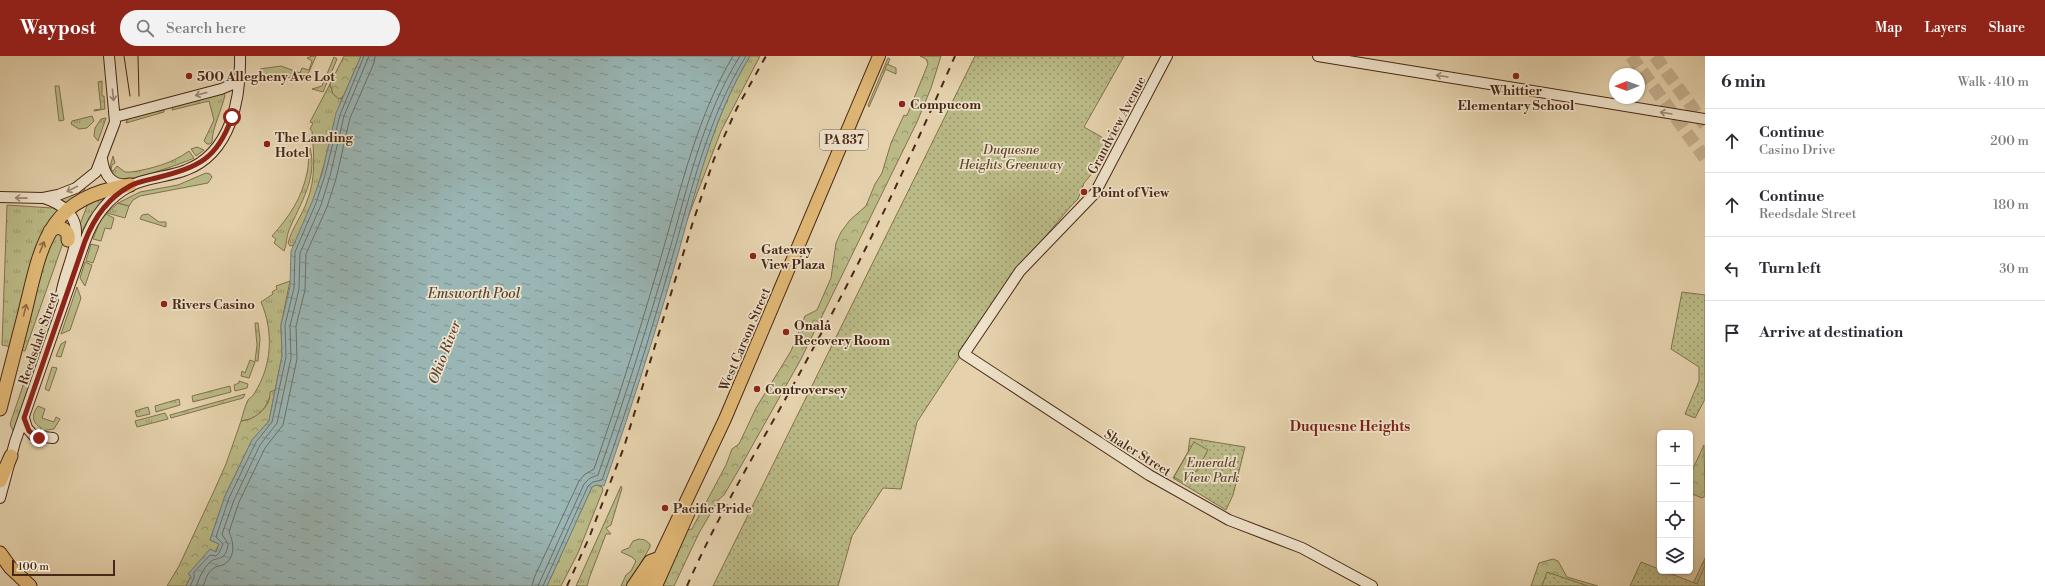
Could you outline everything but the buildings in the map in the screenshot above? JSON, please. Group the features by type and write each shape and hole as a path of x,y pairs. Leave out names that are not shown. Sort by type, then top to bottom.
{"highway":[{"path":"0,410 38,258 50,231 68,211 80,201 103,191 130,185"},
{"path":"50,231 58,227 64,229 68,234 68,240"},
{"path":"0,481 10,456"},
{"path":"0,553 10,567 30,586"}],"main road":[{"name":"West Carson Street","path":"646,586 725,419 879,56"},
{"path":"656,586 690,507 689,494"},
{"path":"633,586 650,560 658,558"}],"street":[{"path":"0,197 43,198 65,193 76,188 96,172 114,127 115,117 109,56"},
{"path":"102,159 104,171 109,179 117,184 130,185 186,171 199,165 224,138 228,128 239,93 238,82 240,56"},
{"name":"Grandview Avenue","path":"964,354 1020,271 1095,193 1167,56"},
{"path":"1318,56 1705,119"},
{"path":"115,117 221,89 238,82"},
{"name":"Reedsdale Street","path":"0,498 10,456 85,241 96,217 102,208 130,185"},
{"path":"43,198 58,204 68,211 75,224 76,240 62,284 56,323"},
{"name":"Shaler Street","path":"964,354 1149,475 1229,520 1302,548 1372,586"},
{"path":"24,418 27,428 34,436 54,438"}],"green space":[{"path":"316,56 309,72 303,78 267,76 258,72 260,69 281,66 300,73 302,68 309,70 312,61 307,58"},
{"path":"344,56 361,56 343,97 339,99 333,94 330,84"},
{"path":"750,56 760,56 721,131 687,220 699,178 721,115 739,75"},
{"path":"920,56 941,56 931,88 917,122 801,359 724,495 719,499 699,533 674,586 658,586 687,530 692,529 726,465 732,449 739,444 756,408 791,351 805,316 817,310 831,278 836,243 841,232 850,220 866,206 875,184 882,173 891,143 904,115 906,116 908,113 928,64 926,59"},
{"name":"Duquesne Heights Greenway","path":"975,56 1124,56 1084,127 1112,143 1100,164 1084,183 1078,199 1013,276 917,422 901,489 883,488 852,536 838,586 713,586"},
{"path":"334,57 337,59 323,92 312,89 322,86"},
{"path":"888,58 890,59 869,107 868,105"},
{"path":"887,64 896,68 896,74 885,69"},
{"path":"102,81 102,96 104,96 105,109 94,111 101,109 98,82"},
{"path":"330,84 330,87 341,99 343,97 336,116 316,193 294,245 290,246 288,243 294,227 305,206 312,184 314,158 312,131 310,129 313,123 310,122"},
{"path":"55,86 59,86 64,120 59,121"},
{"path":"223,93 225,95 224,101 212,137 212,142 210,144 207,144 204,141 214,120 209,101 172,110 174,105"},
{"path":"164,109 164,112 126,123 127,119"},
{"path":"92,116 94,121 87,128 79,129 71,124 72,121"},
{"path":"106,118 98,141 94,136 95,128 101,119"},
{"path":"197,147 204,150 196,156 191,149"},
{"path":"310,148 312,170 310,180 303,201 287,235 284,251 274,243 276,239 272,236 294,207 302,191 308,170"},
{"path":"189,151 194,158 156,172 133,178 119,179 115,177 111,170 113,171 117,166 125,172 146,169 162,165"},
{"path":"113,156 115,163 112,165 111,170 110,167"},
{"path":"206,173 210,174 212,177 208,183 140,196 133,200 129,206 118,203 140,192 178,185"},
{"path":"86,185 83,194 68,204 59,198"},
{"path":"102,195 104,200 90,216 81,233 80,224 89,201"},
{"path":"118,203 129,206 125,218 107,213"},
{"path":"7,205 52,208 53,206 61,210 35,248 12,347 2,345"},
{"path":"106,214 114,218 111,229 105,228 101,241 93,239 100,221"},
{"path":"148,214 159,222 166,222 166,227 140,219 142,215"},
{"path":"58,231 64,240 25,351 19,350 43,257"},
{"path":"91,244 99,246 93,263 86,261"},
{"path":"85,262 92,265 85,286 80,278"},
{"path":"290,281 281,325 282,356 275,390 271,393 261,412 252,418 241,421 248,400 254,395 265,372 268,360 268,325 261,302 273,294 272,292 277,289 276,286"},
{"path":"77,287 81,298 70,330 61,334"},
{"path":"1682,292 1705,295 1705,399 1695,418 1685,414 1699,381 1699,367 1671,349"},
{"path":"50,306 36,368 14,433 10,424"},
{"path":"255,323 258,323 260,339 258,361 255,361 257,345"},
{"path":"66,341 61,357 56,356 61,344"},
{"path":"250,360 255,362 249,378 241,376 242,371 245,373"},
{"path":"52,367 57,368 49,391 45,389"},
{"path":"239,381 248,384 247,388 235,391 234,385 239,383"},
{"path":"230,386 231,392 193,402 192,396"},
{"path":"275,390 269,421 252,440 225,496 210,540 219,544 215,552 188,574 191,576 186,586 167,586 179,566 214,491 226,464 241,421 252,418 261,412 268,403 270,392"},
{"path":"245,394 243,398 171,418 170,415"},
{"path":"179,399 180,405 156,412 155,406"},
{"path":"38,406 45,409 42,418 54,422 56,417 60,419 54,429 40,431 41,428 34,421 34,415"},
{"path":"148,407 150,414 137,417 135,411"},
{"path":"165,413 168,419 137,427 135,421"},
{"name":"Emerald View Park","path":"1190,438 1245,447 1233,495 1226,510 1173,478 1188,452"},
{"path":"1194,442 1208,450 1196,472 1192,470 1184,483 1174,477"},
{"path":"1704,445 1705,496 1702,498 1693,494 1693,469"},
{"path":"596,485 602,487 603,490 578,553 561,586 547,586 592,487"},
{"path":"621,486 622,488 611,525 606,528 611,534 606,534 587,586 576,586"},
{"path":"639,539 645,540 650,544 650,547 628,586 621,586 626,575 631,571 636,561 632,557 621,552 629,548 633,541"},
{"path":"1705,558 1705,586 1692,586"},
{"path":"1553,559 1558,561 1567,577 1598,586 1531,586 1539,563"},
{"path":"1641,562 1657,568 1657,574 1672,574 1697,584 1705,565 1705,586 1630,586"},
{"path":"1547,572 1588,586 1542,586"}],"water":[{"name":"Emsworth Pool","path":"361,56 750,56 725,104 706,156 650,346 604,486 596,485 592,487 547,586 186,586 191,576 188,574 210,549 216,552 219,544 210,540 225,496 252,440 269,421 282,356 281,325 290,287 291,251 322,174 336,113"}],"tunnel":[{"path":"1631,56 1705,158"},
{"path":"1655,56 1705,125"}],"tram line":[{"path":"124,56 130,96"},
{"path":"138,56 139,96"}],"railway":[{"path":"567,586 589,538 624,447 692,225 714,159 737,108 766,56"},
{"path":"687,586 717,523 801,372 872,236 955,56"}],"place":[{"name":"500 Allegheny Ave Lot","path":"189,76"},
{"name":"Whittier Elementary School","path":"1516,76"},
{"name":"Compucom","path":"902,104"},
{"name":"The Landing Hotel","path":"267,144"},
{"name":"Point of View","path":"1084,192"},
{"name":"Gateway View Plaza","path":"753,256"},
{"name":"Rivers Casino","path":"164,304"},
{"name":"Onala Recovery Room","path":"786,332"},
{"name":"Controversey","path":"757,389"},
{"name":"Pacific Pride","path":"665,508"}],"district":[{"name":"Duquesne Heights","path":"1350,426"}],"route":[{"path":"39,438 34,436 29,431 24,418 85,241 96,217 107,203 130,185 186,171 199,165 214,151 224,138 232,117"}],"water label":[{"name":"Ohio River","path":"444,352"}]}
